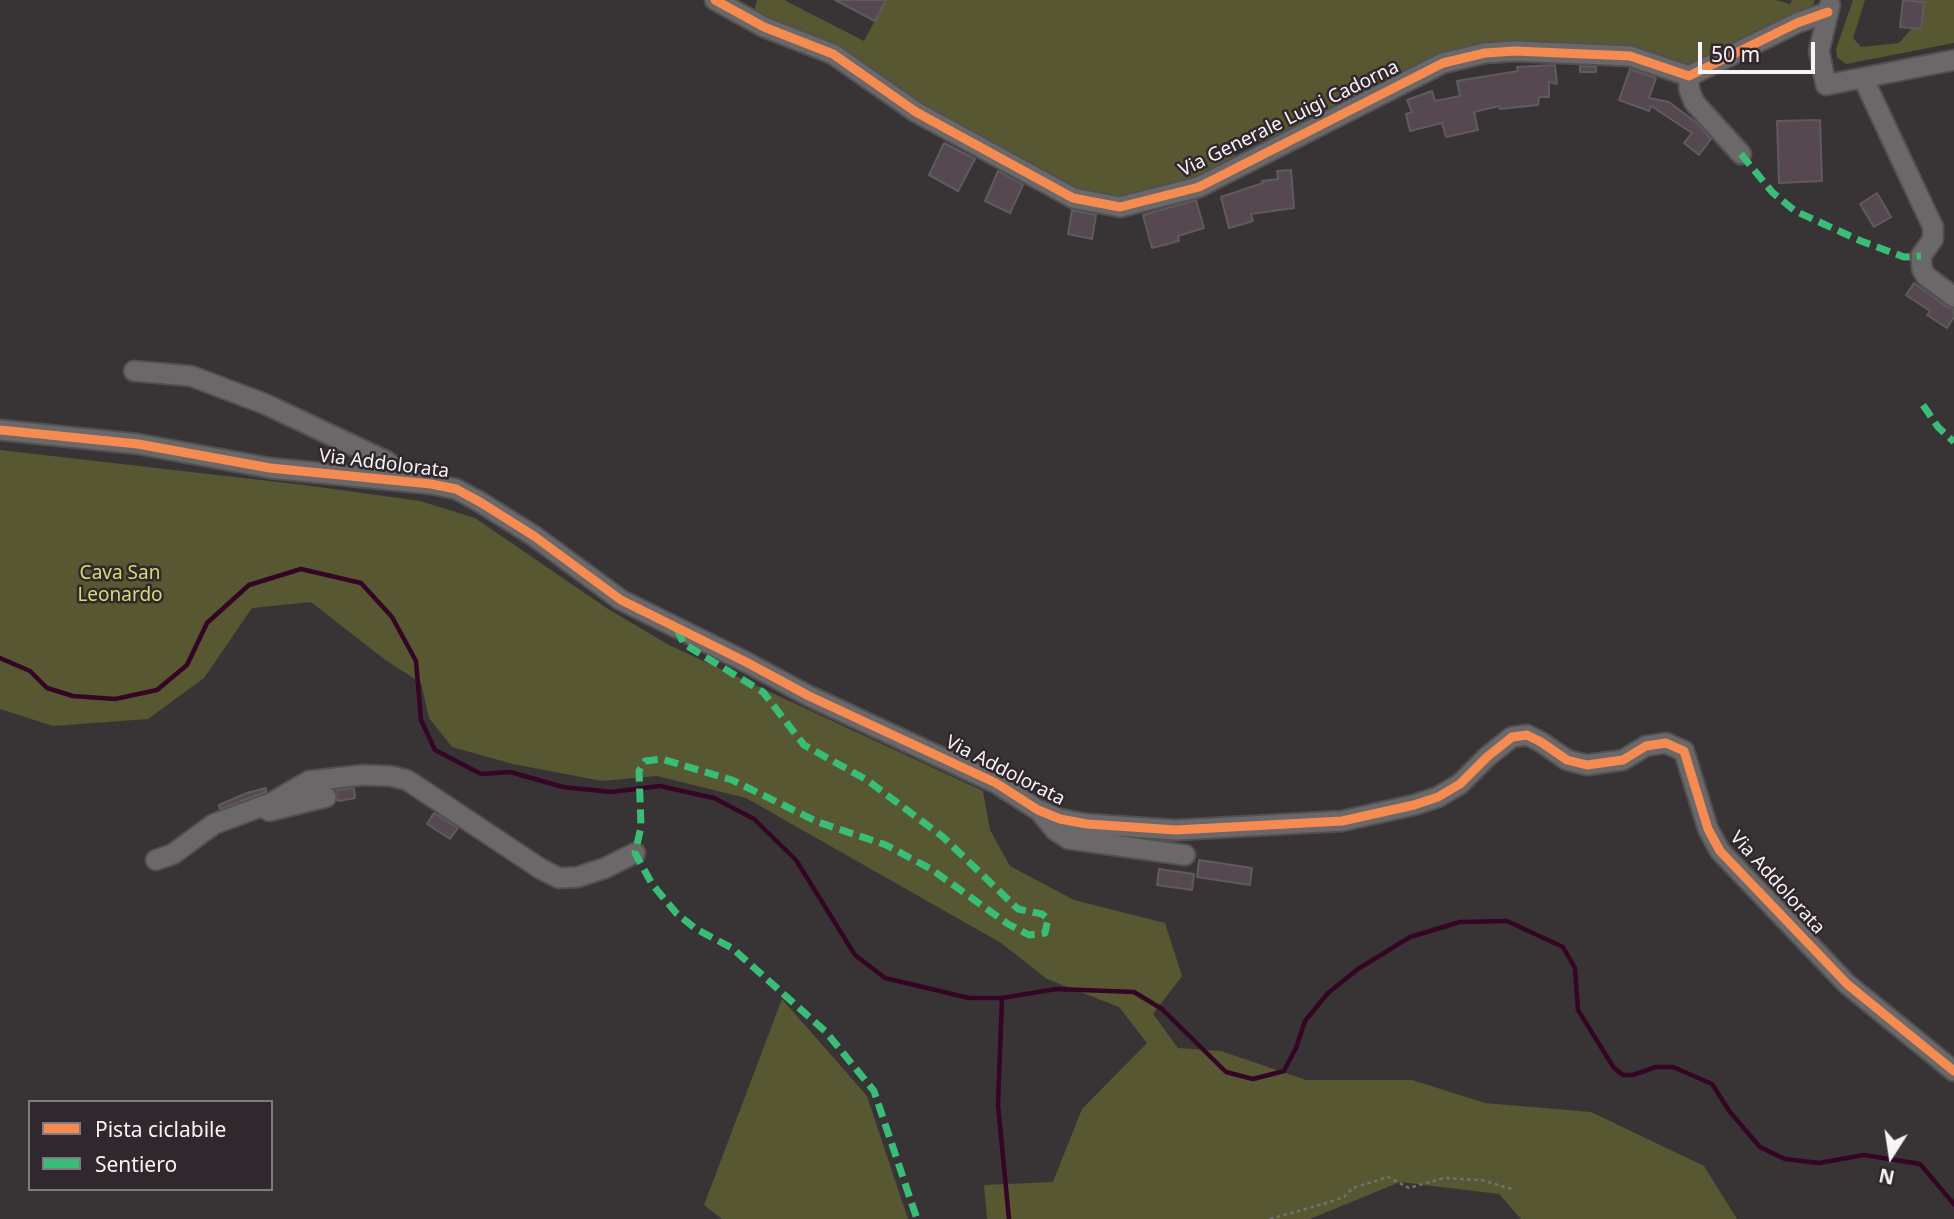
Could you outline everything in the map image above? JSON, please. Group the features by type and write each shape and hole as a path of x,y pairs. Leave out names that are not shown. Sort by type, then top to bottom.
{"street":[{"name":"Via Generale Luigi Cadorna","path":"715,0 738,5 764,27 833,54 916,112 1073,198 1120,207 1199,187 1443,63 1485,53 1515,51 1630,56 1689,76"},
{"path":"1741,154 1694,102 1689,89 1689,76 1830,6"},
{"path":"1830,6 1819,51 1826,85 1954,60"},
{"path":"1863,78 1933,227 1933,239 1921,256 1922,269 1926,276 1954,297"},
{"path":"134,371 191,376 265,404 386,461 399,470 403,481"},
{"name":"Via Addolorata","path":"0,430 138,444 270,468 456,489 534,536 621,600 809,696 996,783 1038,810 1060,819 1087,824 1176,830 1342,821 1438,797 1461,784 1487,757 1512,737 1527,735 1567,760 1587,765 1623,760 1646,746 1666,743 1684,751 1708,829 1720,851 1847,985 1954,1070"},
{"path":"156,860 173,853 214,824 271,803 309,780 363,775 407,780 541,869 559,878 578,877 605,868 635,853"},
{"path":"214,824 226,825 257,814 326,797"},
{"path":"1038,810 1055,830 1069,839 1185,855"}],"path":[{"path":"1270,1219 1331,1202 1344,1197 1353,1188 1388,1177 1409,1188 1444,1178 1480,1180 1514,1190"}],"green space":[{"path":"757,0 784,0 864,41 886,0 1776,0 1790,4 1792,0 1815,0 1813,5 1709,61 1694,66 1679,67 1622,49 1526,42 1474,47 1289,132 1241,147 1226,166 1179,188 1109,199 1091,198 756,15"},
{"path":"1853,0 1865,0 1853,38 1861,47 1899,43 1912,28 1924,2 1916,0 1954,0 1954,43 1846,64 1837,57 1836,49"},
{"name":"Cava San Leonardo","path":"0,450 420,501 475,518 608,609 669,645 983,791 990,830 1010,866 1074,900 1165,923 1182,976 1153,1014 1178,1048 1221,1051 1306,1080 1412,1080 1485,1103 1591,1112 1704,1166 1737,1219 1521,1219 1499,1194 1400,1182 1310,1219 987,1219 984,1185 1053,1182 1082,1109 1147,1043 1119,1007 1047,979 1001,943 746,798 657,776 602,781 513,764 452,747 429,718 421,683 384,659 311,602 252,608 204,678 148,719 53,726 0,709"},
{"path":"782,999 867,1096 908,1219 722,1219 704,1205"}],"building":[{"path":"835,0 886,0 875,21"},
{"path":"1903,0 1924,2 1921,29 1900,27"},
{"path":"1555,65 1557,84 1549,82 1549,97 1539,97 1538,105 1500,109 1499,106 1474,112 1478,130 1446,137 1442,123 1410,131 1406,114 1412,112 1407,100 1432,91 1435,101 1460,96 1457,81 1518,71 1517,67"},
{"path":"1580,66 1596,67 1596,72 1580,72"},
{"path":"1630,69 1656,78 1649,98 1669,102 1698,124 1711,139 1699,155 1684,143 1692,133 1651,106 1649,111 1619,100"},
{"path":"1820,120 1822,181 1779,183 1777,121"},
{"path":"944,143 975,159 958,191 929,175"},
{"path":"1291,170 1294,208 1251,214 1253,221 1229,228 1221,197 1263,183 1262,181 1278,179 1277,171"},
{"path":"998,171 1023,185 1010,213 985,201"},
{"path":"1877,193 1891,217 1874,227 1860,204"},
{"path":"1196,200 1204,228 1178,236 1179,241 1152,248 1143,215"},
{"path":"1072,210 1096,215 1092,239 1068,234"},
{"path":"1914,283 1947,307 1954,309 1954,317 1947,328 1927,315 1930,311 1906,295"},
{"path":"266,788 266,792 220,809 219,805"},
{"path":"354,788 355,798 338,801 336,790"},
{"path":"434,813 458,828 450,839 427,824"},
{"path":"1199,860 1252,868 1250,885 1197,877"},
{"path":"1159,869 1194,874 1192,890 1157,885"}],"waterway":[{"name":"Cava San Leonardo","path":"0,658 30,671 47,688 73,696 115,699 157,690 187,665 207,623 249,585 301,569 361,583 392,617 416,661 421,720 435,750 481,774 510,772 563,787 611,792 660,786 714,798 754,819 796,860 855,955 885,978 969,998 1002,998 1056,989 1134,992 1162,1009 1226,1072 1253,1079 1284,1071 1296,1048 1305,1021 1328,993 1358,969 1410,937 1460,922 1507,921 1563,947 1575,968 1578,1010 1614,1068 1623,1075 1633,1075 1656,1067 1673,1067 1712,1084 1730,1112 1760,1147 1785,1159 1819,1163 1864,1155 1920,1164 1954,1204"},
{"path":"1002,998 998,1105 1009,1219"}],"marked path":[{"path":"1741,154 1772,192 1795,211 1904,257 1921,256"},
{"path":"1923,405 1938,427 1954,442"},
{"path":"677,629 684,644 763,692 804,745 867,780 943,837 1018,909 1042,914 1048,919 1045,933 1029,935 1008,924 931,869 886,845 818,822 732,780 662,759 645,761 639,771 641,827 635,853 652,884 677,914 696,929 732,948 826,1032 874,1091 917,1219"}],"cycle path":[{"path":"715,0 764,27 833,54 916,112 1073,198 1120,207 1199,187 1443,63 1485,53 1515,51 1630,56 1689,76 1797,23 1828,12"},
{"path":"0,430 138,444 270,468 431,484 456,489 534,536 621,600 809,696 996,783 1038,810 1060,819 1087,824 1176,830 1342,821 1438,797 1460,784 1512,737 1527,735 1567,760 1587,765 1623,760 1646,746 1666,743 1684,751 1708,829 1720,851 1847,984 1954,1071"}]}
